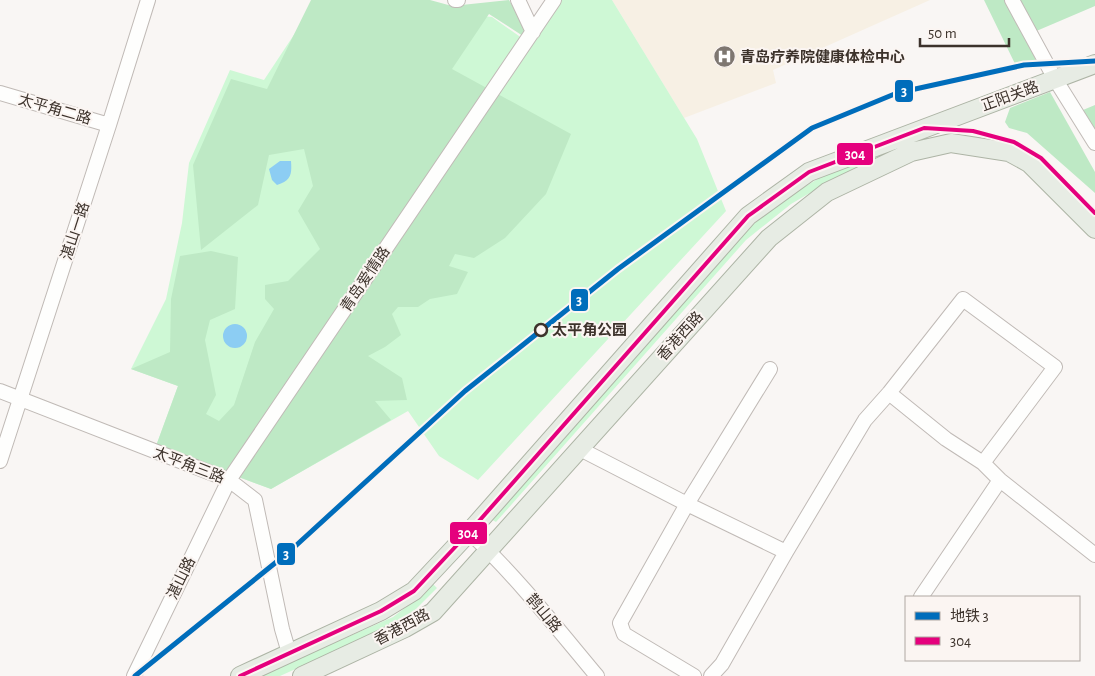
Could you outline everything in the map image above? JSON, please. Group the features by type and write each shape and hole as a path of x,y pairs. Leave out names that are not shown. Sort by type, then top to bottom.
{"main road":[{"name":"正阳关路","path":"924,128 1095,64"},
{"name":"香港西路","path":"240,676 381,611 414,591 470,532 748,216 808,172 924,128"},
{"name":"香港西路","path":"302,676 405,628 434,612 769,238 827,192 911,152 952,143 1009,152 1029,163 1095,229"}],"street":[{"name":"湛山一路","path":"0,461 148,0"},
{"path":"518,0 532,32"},
{"name":"青岛爱情路","path":"228,480 554,0"},
{"path":"1012,0 1055,80 1095,143"},
{"name":"太平角二路","path":"0,93 109,125"},
{"path":"711,676 722,664 865,420 890,393 963,299 1055,367 983,462"},
{"path":"694,676 624,634 620,623 687,504 770,369"},
{"name":"太平角三路","path":"0,391 228,480 255,500 282,629 289,653"},
{"path":"890,393 946,438 983,462 1000,480 1095,555"},
{"path":"580,449 786,552"},
{"name":"湛山路","path":"134,676 228,480"},
{"path":"922,596 1000,480"},
{"name":"鹊山路","path":"470,532 489,550 598,676"}],"shaded area":[{"name":"青岛疗养院健康体检中心","path":"612,0 930,0 773,70 776,83 684,118"}],"green space":[{"path":"311,0 430,0 452,6 509,0 526,29 523,36 489,14 452,69 571,134 546,194 505,238 474,258 455,254 449,266 468,272 457,294 430,299 418,307 398,307 392,314 401,335 385,347 368,356 402,378 407,400 375,401 391,420 271,489 156,446 178,386 131,369 170,352 171,299 180,256 211,251 238,257 235,309 210,320 205,340 216,395 206,414 219,421 234,405 255,342 274,309 265,299 265,285 288,281 320,249 298,211 313,186 304,149 269,155 258,205 201,250 193,165 231,79 267,89"},
{"name":"太平角公园","path":"317,0 492,17 519,36 528,45 561,0 612,0 697,139 726,211 478,480 439,456 408,411 271,489 156,446 178,386 131,369 166,299 182,223 189,163 230,70 264,80"},
{"path":"984,0 1095,0 1095,6 1027,35 1036,61 1018,70"},
{"path":"1050,92 1095,172 1095,193 1027,133 1009,128 1005,122 1010,108"},
{"path":"1095,105 1095,129 1083,110"},
{"path":"875,151 879,158 839,176 791,204 746,240 496,522 489,518 740,235 786,198 836,168"},
{"path":"432,583 437,588 415,610 396,624 280,676 259,676 393,617"}],"water":[{"path":"280,161 291,161 291,170 288,179 277,185 272,180 269,169"},
{"path":"235,324 240,325 246,331 246,341 240,347 235,348 230,347 224,341 223,336 224,331 230,325"}],"metro line":[{"name":"3","path":"135,676 290,551 465,391 618,269 812,128 897,93 1024,65 1095,61"}],"transit line":[{"name":"304","path":"240,676 381,611 414,591 472,529 748,216 809,172 924,128 973,131 1014,142 1041,158 1095,213"}],"place":[{"name":"青岛疗养院健康体检中心","path":"724,57"},
{"name":"太平角公园","path":"541,330"}]}
